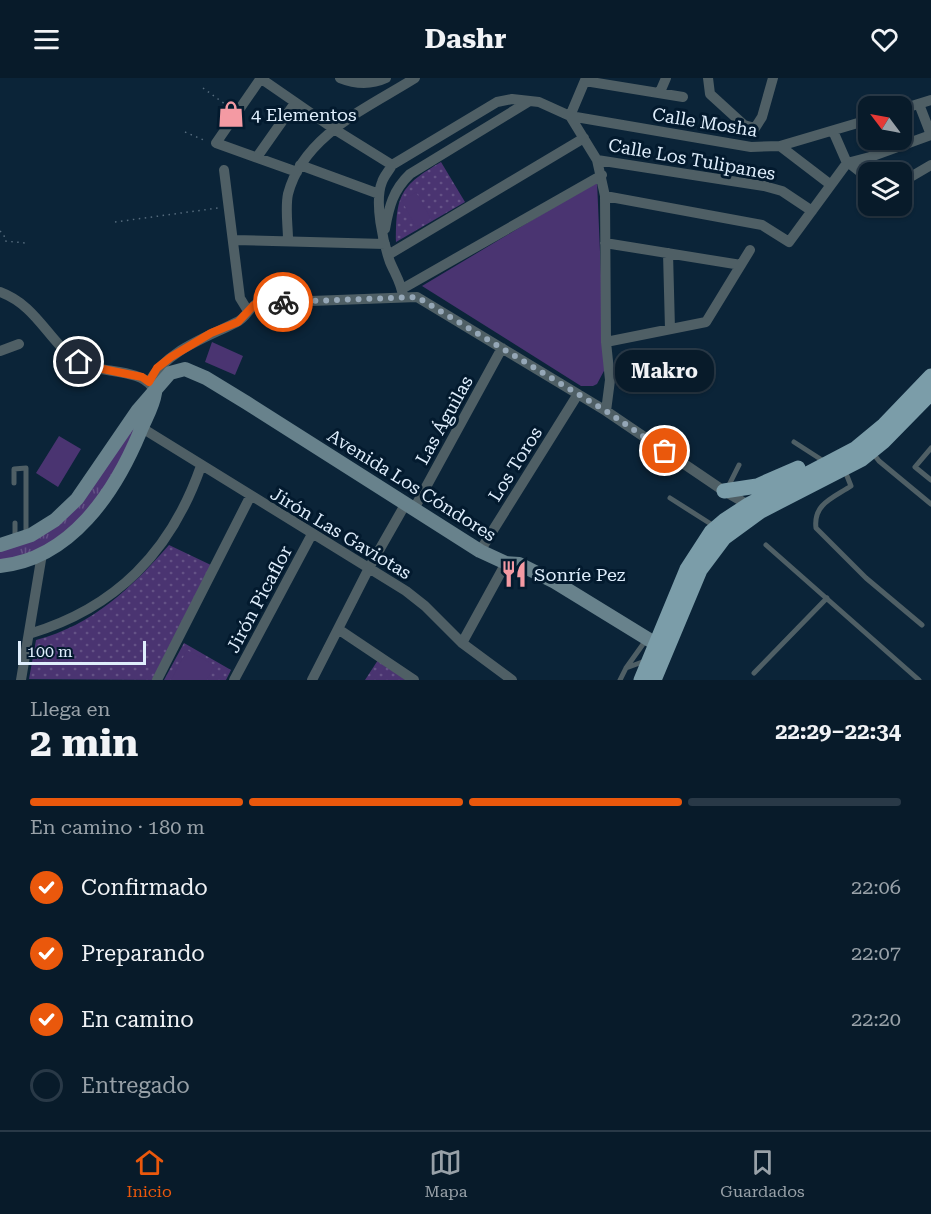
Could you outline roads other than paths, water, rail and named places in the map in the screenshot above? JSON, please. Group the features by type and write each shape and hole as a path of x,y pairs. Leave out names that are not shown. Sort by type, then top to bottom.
{"main road":[{"name":"Avenida Los Cóndores","path":"152,387 177,370 185,369 200,375 480,551 506,564 519,564 555,582 651,641"},
{"path":"654,680 705,560 754,508 868,440 931,376"},
{"path":"0,566 27,561 42,554 66,537 97,508 123,470 142,429 151,408 152,387"},
{"path":"0,545 21,539 82,493 152,387"},
{"path":"641,680 650,659 651,641 687,569 717,527 754,508 844,469 872,451 931,393"},
{"path":"724,491 764,483 803,466 827,464"}],"street":[{"path":"379,194 298,168 257,158 216,143 260,78 334,129 392,165 382,182 379,194 386,245 403,293"},
{"path":"340,78 349,82 365,83 377,82 386,78"},
{"path":"288,240 288,195 298,168 334,129 416,78"},
{"path":"660,92 666,78"},
{"path":"708,78 710,94 744,125 755,129 762,117 773,78"},
{"path":"606,411 610,380 606,342 605,196 597,159 570,116 586,79 626,82 683,97"},
{"name":"Calle Mosha","path":"392,165 497,102 512,99 539,102 570,116 751,147 780,146 858,123"},
{"path":"912,106 931,100"},
{"path":"386,245 392,196 400,183 410,174 528,102"},
{"path":"257,158 295,103"},
{"path":"605,196 762,225 789,242 848,163 931,135 919,104"},
{"path":"833,131 848,163 858,170"},
{"path":"233,240 386,245 584,138"},
{"path":"780,146 831,185"},
{"name":"Calle Los Tulipanes","path":"597,159 764,186 782,191 812,211"},
{"path":"912,176 931,165"},
{"path":"224,170 240,298 248,312"},
{"path":"403,293 602,175"},
{"path":"605,243 741,265"},
{"path":"606,342 706,322 750,250"},
{"path":"668,254 669,329"},
{"path":"0,292 20,302 79,362 142,377 152,387"},
{"path":"152,387 157,368 211,333 238,322 258,303 403,293 417,297 606,411 724,491 754,508"},
{"path":"0,351 19,344"},
{"name":"Las Águilas","path":"312,680 369,568 410,506 502,348"},
{"name":"Los Toros","path":"480,551 578,394"},
{"name":"Jirón Las Gaviotas","path":"142,429 406,591 425,606 462,643 512,680"},
{"path":"29,634 82,613 120,588 139,570 172,530 201,466"},
{"path":"157,680 250,497"},
{"name":"Jirón Picaflor","path":"234,680 312,534"},
{"path":"21,680 42,554"},
{"path":"462,643 506,564"},
{"path":"338,629 414,680"}],"lane":[{"path":"794,442 827,464"},
{"path":"931,448 915,467 931,480"},
{"path":"872,451 879,460 931,504"},
{"path":"724,491 731,483 739,465"},
{"path":"14,483 14,469 26,468 21,539"},
{"path":"844,469 851,486 822,504 814,516 816,528 866,578 921,626"},
{"path":"670,498 717,527"},
{"path":"15,523 21,539"},
{"path":"766,545 919,680"},
{"path":"754,673 827,598"},
{"path":"620,680 626,668 651,641"},
{"path":"626,668 650,659"}],"place":[{"name":"4 Elementos","path":"231,114"},
{"name":"Makro","path":"665,451"},
{"name":"Sonríe Pez","path":"514,574"}]}
